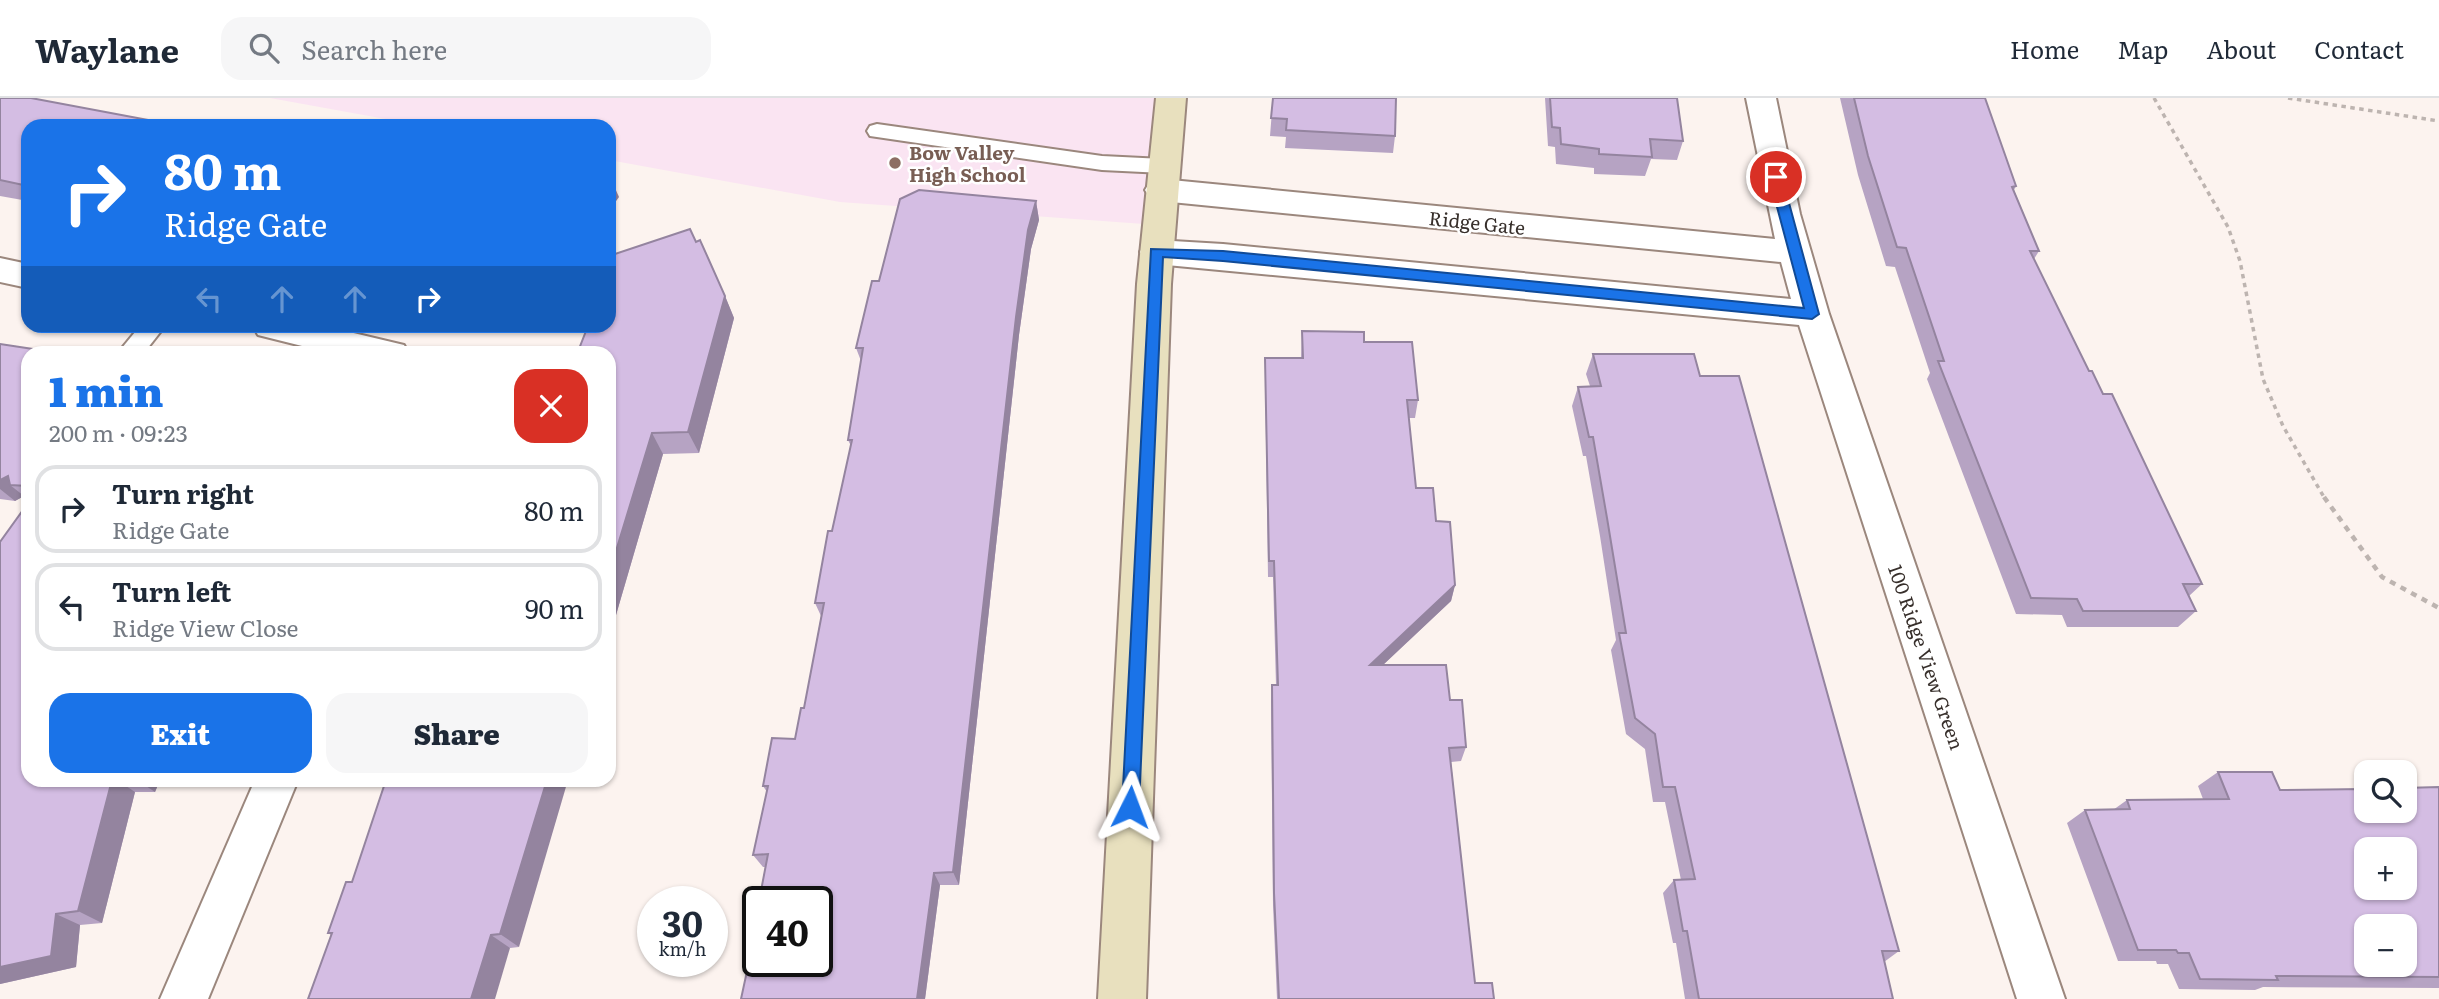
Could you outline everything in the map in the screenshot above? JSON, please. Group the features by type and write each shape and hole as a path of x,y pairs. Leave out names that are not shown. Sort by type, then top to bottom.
{"street":[{"path":"1122,999 1156,252 1171,98"},
{"name":"100 Ridge View Green","path":"1760,98 1793,252 1812,314 2042,999"},
{"name":"Ridge Gate","path":"1162,178 1793,252"},
{"path":"1156,252 1223,256 1812,314"},
{"path":"0,270 21,274"},
{"path":"300,333 357,346"},
{"path":"184,999 274,787"}],"lane":[{"path":"877,131 1102,163 1162,178"}],"path":[{"path":"2154,98 2228,227 2240,261 2263,379 2283,425 2324,497 2382,578 2439,608"},
{"path":"2288,98 2439,121"}],"shaded area":[{"name":"Bow Valley High School","path":"270,98 1171,98 1158,225 840,202 616,161 616,119 386,119"}],"building":[{"path":"0,98 31,98 143,119 21,119 21,184 0,180"},
{"path":"1273,98 1396,98 1395,136 1286,130 1287,119 1271,118"},
{"path":"1550,98 1677,98 1683,141 1650,139 1652,157 1599,154 1599,149 1561,144 1560,128 1552,127"},
{"path":"1854,98 1985,98 2016,186 2012,187 2039,251 2030,251 2089,371 2092,371 2103,394 2112,394 2202,584 2183,584 2196,611 2083,611 2077,599 2031,598 1938,361 1944,361 1906,248 1897,247 1868,156"},
{"path":"919,190 1036,201 1028,230 1016,317 953,872 934,873 917,999 741,999 746,977 833,977 833,886 762,886 768,854 753,855 768,786 763,786 772,738 795,739 801,708 804,708 824,603 815,603 828,531 832,531 852,440 848,440 863,348 856,348 872,281 879,281 900,199"},
{"path":"690,229 696,242 700,240 725,296 688,432 652,433 616,551 616,346 580,346 585,333 616,333 616,254"},
{"path":"1302,331 1364,332 1364,342 1412,342 1418,400 1407,400 1416,488 1433,488 1436,521 1450,522 1455,585 1370,665 1446,665 1450,700 1462,700 1466,747 1449,748 1475,983 1492,983 1494,999 1279,999 1274,893 1272,685 1278,685 1274,561 1269,561 1265,358 1303,358"},
{"path":"0,344 21,347 21,486 10,485 8,476 0,480"},
{"path":"1593,354 1694,354 1700,376 1739,376 1899,951 1882,951 1893,999 1699,999 1687,931 1683,931 1674,880 1695,879 1675,787 1663,787 1655,734 1635,718 1619,633 1626,633 1607,518 1593,437 1589,437 1578,387 1601,386"},
{"path":"21,513 21,787 110,787 78,911 56,914 51,956 0,967 0,542"},
{"path":"2218,772 2272,772 2280,790 2354,789 2354,823 2417,823 2417,788 2439,787 2439,977 2417,977 2417,914 2354,914 2354,976 2276,976 2278,980 2200,979 2189,953 2178,953 2176,950 2138,950 2085,810 2130,809 2127,800 2229,799"},
{"path":"384,787 545,787 500,934 491,935 471,999 308,999 332,933 328,933 346,882 352,882"}],"place":[{"name":"Bow Valley High School","path":"895,163"}],"route":[{"path":"1130,807 1156,252 1223,256 1812,314 1793,252 1776,177"}]}
